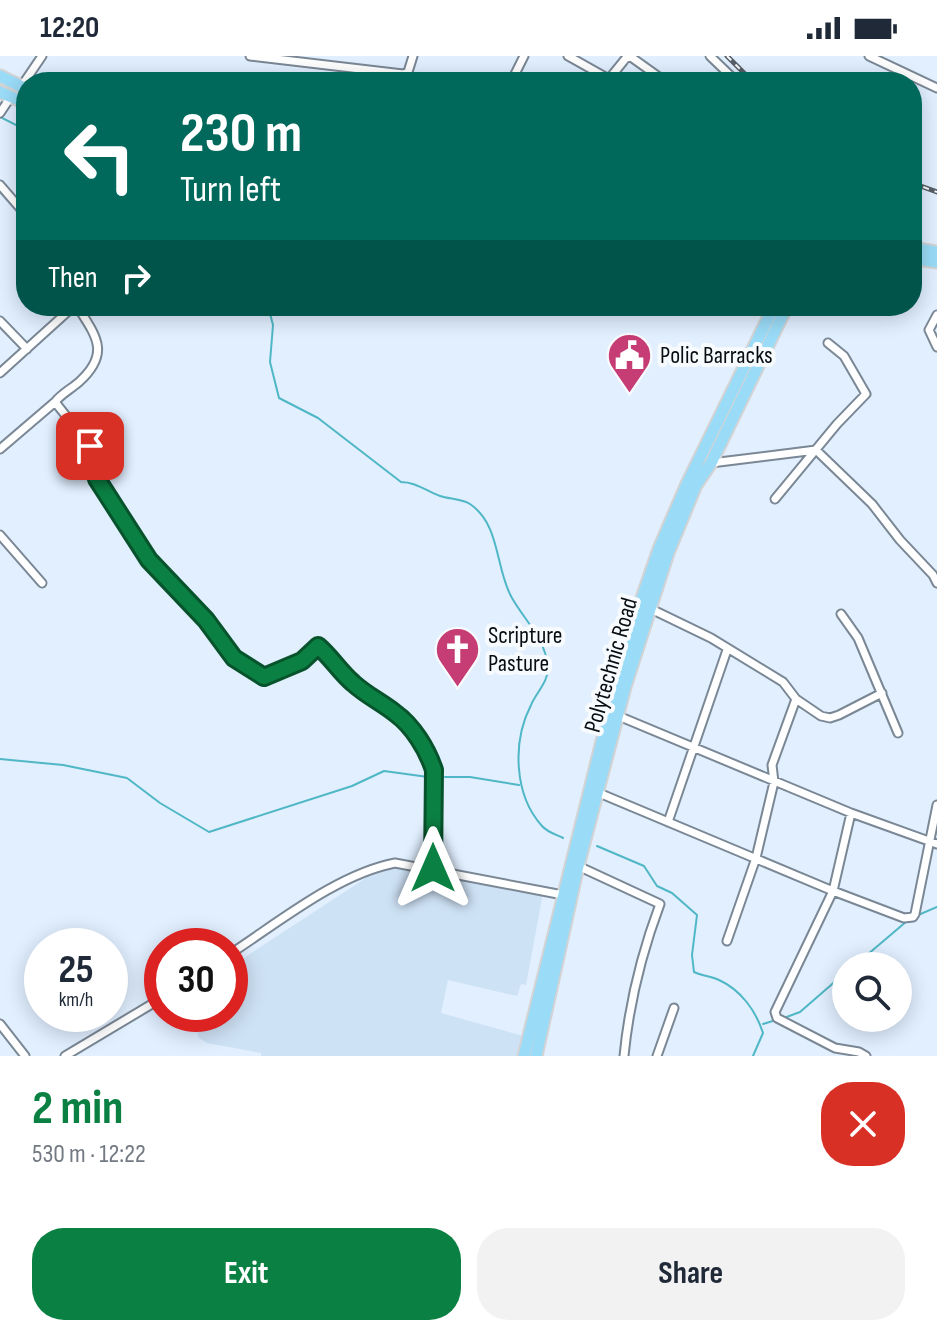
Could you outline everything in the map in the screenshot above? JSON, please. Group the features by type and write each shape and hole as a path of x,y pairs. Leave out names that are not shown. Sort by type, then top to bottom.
{"main road":[{"name":"Polytechnic Road","path":"536,1056 572,879 614,714 684,515 696,485 711,463 771,316"},
{"name":"Polytechnic Road","path":"524,1056 563,895 578,866 599,793 631,631 659,549 687,484 762,343 780,316"}],"street":[{"path":"250,56 386,72"},
{"path":"568,56 597,72"},
{"path":"710,56 727,72"},
{"path":"869,56 903,72"},
{"path":"615,72 626,58 631,57 652,72"},
{"path":"0,113 5,95"},
{"path":"0,185 16,203"},
{"path":"937,315 929,330 937,347"},
{"path":"0,373 64,316"},
{"path":"0,449 89,371 98,351 97,337 82,316"},
{"path":"0,321 27,349"},
{"path":"775,499 866,394 844,356 828,343"},
{"path":"55,402 90,446 97,479 149,560 206,620 234,658 264,677 302,661 318,646 330,656 345,677 397,714 416,736 434,770 433,868"},
{"path":"711,463 816,450"},
{"path":"816,450 872,504 937,583"},
{"path":"0,535 42,583"},
{"path":"649,608 711,638 783,682 796,699 821,716 830,718 882,693"},
{"path":"841,614 858,638 898,733"},
{"path":"668,822 727,650"},
{"path":"727,941 756,858 774,782 772,765 796,699"},
{"path":"614,714 774,782 933,843"},
{"path":"599,793 904,918 913,917 933,843 937,805"},
{"path":"851,813 833,891 775,1016 835,1048 866,1056"},
{"path":"248,942 307,903 372,868 395,863 563,895"},
{"path":"578,866 660,904 650,930 630,1014 624,1056"},
{"path":"657,1056 674,1008"},
{"path":"65,1056 144,1009"},
{"path":"0,1024 25,1056"}],"shaded area":[{"path":"391,865 543,893 526,985 521,984 517,996 448,980 441,1013 523,1036 519,1056 261,1056 261,1053 207,1043 199,1038 197,1032 248,1032 248,955 375,872"}],"waterway":[{"path":"0,117 16,125"},
{"path":"271,316 273,325 270,362 279,398 318,418 401,482 467,502 487,523 512,598 539,638 548,667 521,735 521,784 542,826 563,838"},
{"path":"0,759 63,765 127,778 160,803 209,832 352,786 384,771 428,777"},
{"path":"445,777 470,777 519,785"},
{"path":"597,846 644,866 657,886 672,893 697,915 692,955 694,972 727,984 752,1009 763,1033 753,1056"},
{"path":"916,916 937,907"},
{"path":"870,952 907,921"},
{"path":"784,1018 800,1012 832,984"},
{"path":"763,1024 776,1020"}],"railway":[{"path":"727,56 743,72"},
{"path":"922,187 937,192"}],"place":[{"name":"Polic Barracks","path":"629,394"},
{"name":"Scripture Pasture","path":"457,688"}],"route":[{"path":"90,446 97,479 149,560 206,620 234,658 264,677 302,661 318,646 330,656 345,677 397,714 416,736 434,770 433,868"}]}
